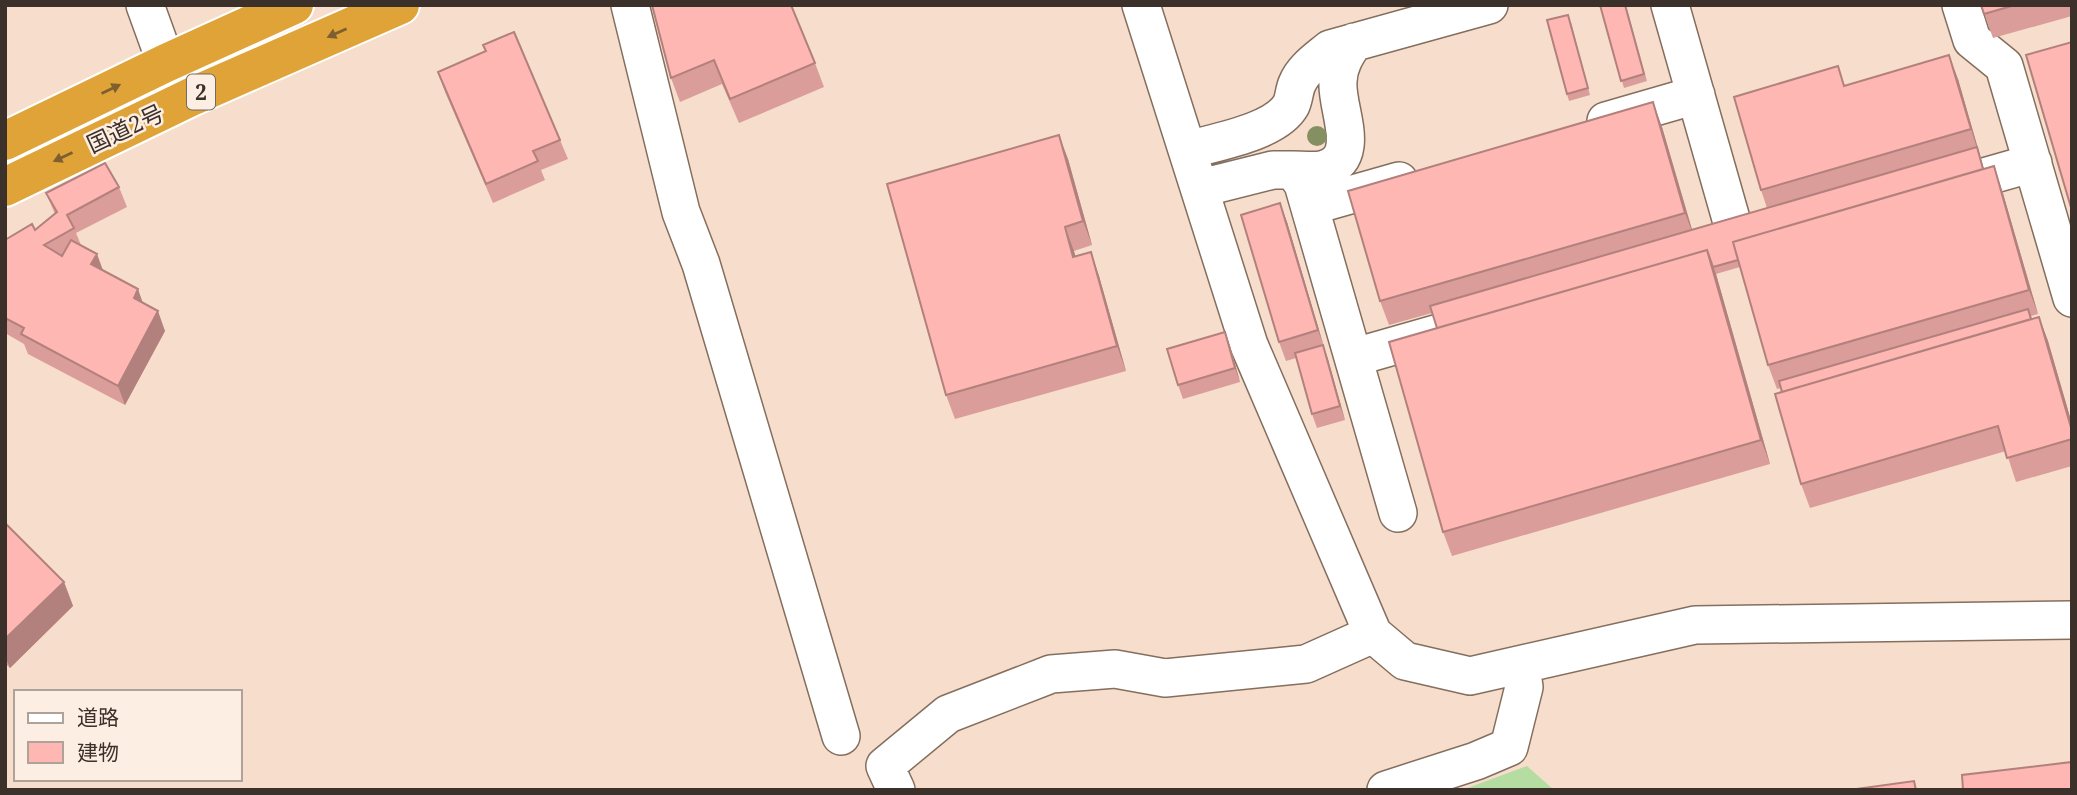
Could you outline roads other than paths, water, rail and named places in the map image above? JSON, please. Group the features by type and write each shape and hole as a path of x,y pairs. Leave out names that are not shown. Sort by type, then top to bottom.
{"highway":[{"name":"国道2号","path":"5,141 166,62 294,5"},
{"name":"国道2号","path":"5,187 193,96 400,5"}],"street":[{"path":"145,5 166,62"},
{"path":"630,5 681,212 705,278 841,736"},
{"path":"1141,5 1249,345 1373,634 1405,661 1469,677 1695,625 2072,620"},
{"path":"1188,150 1263,128 1280,117 1290,106 1298,81 1312,63 1330,49 1489,5"},
{"path":"1670,5 1739,247"},
{"path":"1961,5 1972,40 2021,61 2032,163 2072,298"},
{"path":"1201,188 1273,170 1324,170 1338,161 1347,147 1338,79 1345,55 1354,42"},
{"path":"1577,130 1696,95"},
{"path":"1912,197 2032,163"},
{"path":"1293,170 1304,184 1311,206 1398,513"},
{"path":"1311,206 1431,172"},
{"path":"1355,357 1474,323"},
{"path":"896,790 885,766 948,714 1051,674 1115,668 1165,678 1306,664 1373,634"},
{"path":"1385,790 1476,761 1509,747 1524,687 1521,666"}]}
